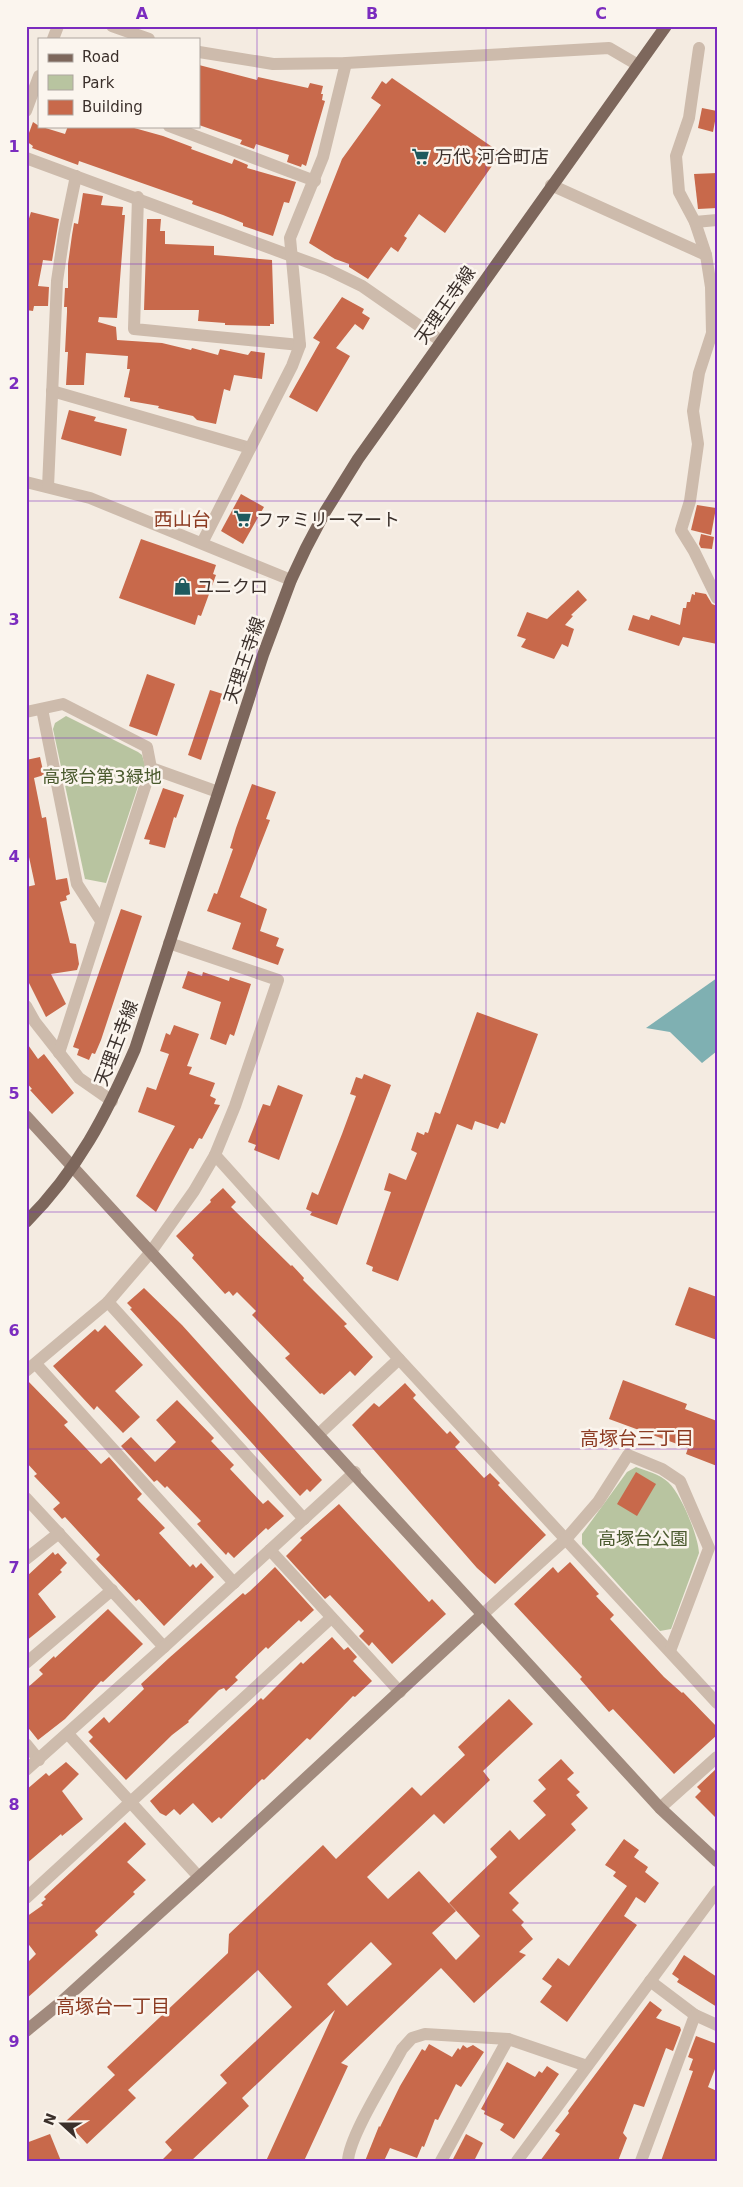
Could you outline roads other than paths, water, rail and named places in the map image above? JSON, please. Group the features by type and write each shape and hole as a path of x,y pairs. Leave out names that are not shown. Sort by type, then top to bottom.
{"main road":[{"name":"天理王寺線","path":"26,1222 74,1168 112,1101 135,1048 263,655 291,580 325,512 358,460 441,341 664,28"}],"street":[{"path":"53,38 58,26"},
{"path":"112,26 147,38"},
{"path":"200,52 273,64 346,63 610,48 638,65"},
{"path":"699,48 689,118 676,156 679,192 695,222 706,255 710,287 712,333 699,373 693,411 698,444 690,501 681,530 694,551 717,598"},
{"path":"202,543 300,345 290,238 315,181 323,157 346,63"},
{"path":"26,111 38,80"},
{"path":"174,128 315,181"},
{"path":"26,158 138,198 327,270 362,286 441,341"},
{"path":"48,487 58,281 64,234 76,176"},
{"path":"551,185 706,255"},
{"path":"138,198 134,329 300,345"},
{"path":"695,222 717,220"},
{"path":"52,391 250,448"},
{"path":"26,482 90,498 291,580"},
{"path":"26,712 63,704 147,747 151,768 59,1053"},
{"path":"42,709 78,884 101,921"},
{"path":"151,768 218,792"},
{"path":"169,943 278,980 235,1106 215,1155 194,1191 150,1253 108,1302 31,1368 234,1583"},
{"path":"26,1006 79,1078 112,1101"},
{"path":"26,1116 150,1253 355,1472 482,1615 660,1808 717,1861"},
{"path":"215,1155 399,1359 717,1703"},
{"path":"108,1302 304,1519"},
{"path":"319,1434 399,1359"},
{"path":"26,2031 59,2004 199,1877 566,1538 598,1502 628,1455 662,1469 680,1481 709,1548 670,1651"},
{"path":"26,1770 164,1648 355,1472"},
{"path":"26,1498 164,1648"},
{"path":"26,1559 59,1533"},
{"path":"270,1550 400,1692"},
{"path":"26,1663 112,1590"},
{"path":"26,1898 331,1618"},
{"path":"68,1734 199,1877"},
{"path":"26,1744 39,1760"},
{"path":"660,1808 717,1756"},
{"path":"517,2161 717,1891"},
{"path":"650,1981 695,2014 717,2025"},
{"path":"641,2161 695,2014"},
{"path":"348,2161 348,2149 402,2049 412,2038 425,2034 508,2038 587,2066"},
{"path":"441,2161 508,2038"}],"water":[{"path":"717,978 717,1051 702,1063 670,1032 646,1028"}],"place":[{"name":"万代 河合町店","path":"421,156"},
{"name":"ファミリーマート","path":"242,519"},
{"name":"ユニクロ","path":"182,586"}],"district":[{"name":"西山台","path":"182,519"},
{"name":"高塚台三丁目","path":"637,1438"},
{"name":"高塚台一丁目","path":"113,2006"}],"park label":[{"name":"高塚台第3緑地","path":"102,776"},
{"name":"高塚台公園","path":"643,1538"}]}
